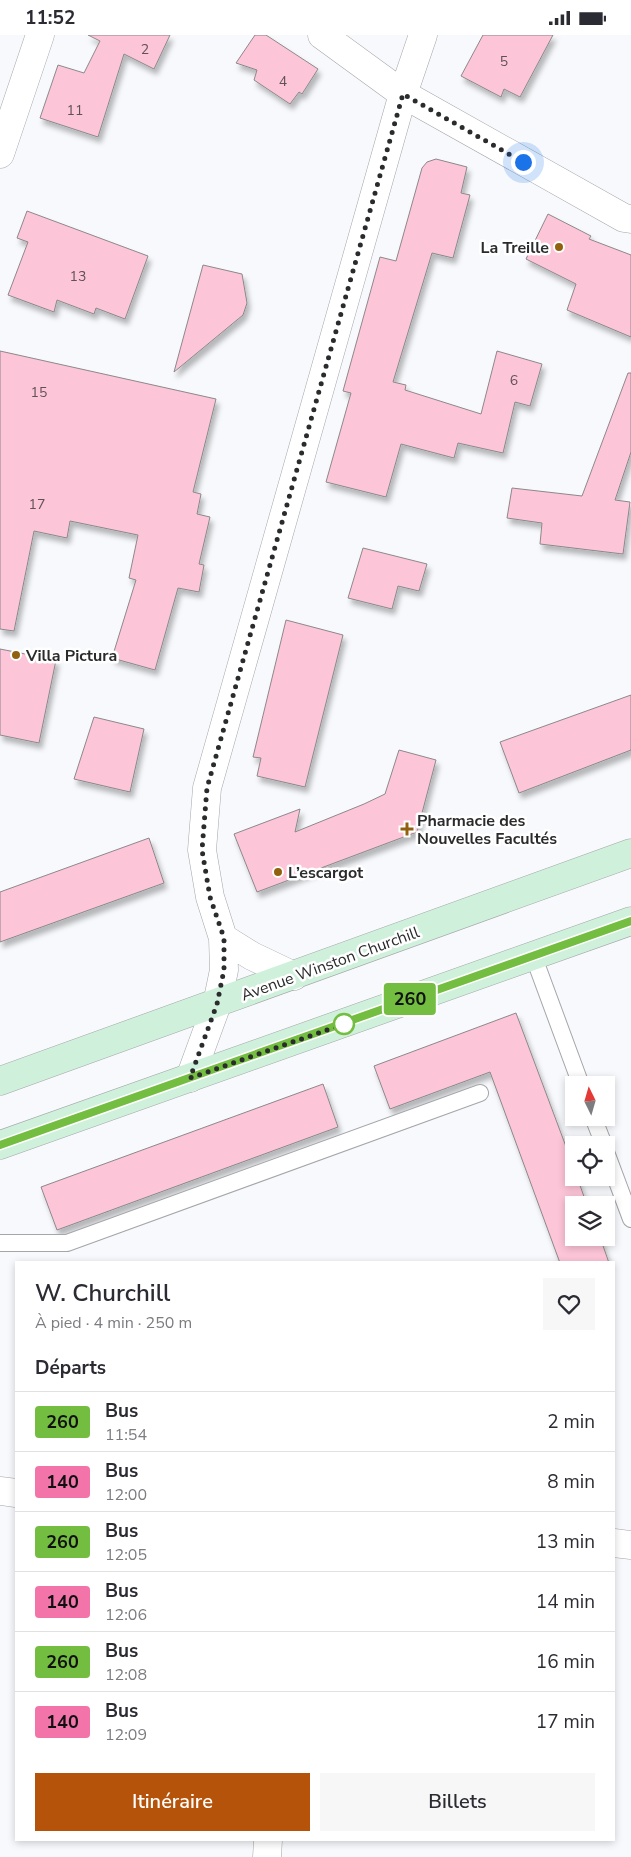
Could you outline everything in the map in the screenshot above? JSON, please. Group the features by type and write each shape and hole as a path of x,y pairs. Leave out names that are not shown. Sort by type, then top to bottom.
{"street":[{"path":"0,154 40,35"},
{"path":"322,35 403,94 624,219 631,219"},
{"path":"190,1078 217,1004 224,970 224,938 210,897 202,850 207,788 403,94 423,35"},
{"name":"Avenue Winston Churchill","path":"0,1081 631,853"},
{"path":"0,1145 631,921"},
{"path":"224,938 252,956 294,976"},
{"path":"0,1491 15,1493"},
{"path":"615,1543 631,1545"},
{"path":"267,1857 268,1841"}],"lane":[{"path":"533,955 578,1076"},
{"path":"0,1243 67,1243 480,1093"},
{"path":"615,1176 631,1219"}],"building":[{"path":"88,35 170,35 154,69 124,54 98,137 40,118 58,65 84,73 100,41"},
{"path":"255,35 266,35 318,69 302,94 299,92 290,104 254,80 257,70 236,63"},
{"path":"483,35 553,35 520,97 504,89 501,97 461,76"},
{"path":"436,159 467,167 461,193 470,195 453,258 432,253 393,382 406,385 405,390 481,414 497,351 542,364 530,406 515,402 503,453 458,443 454,458 401,444 386,497 326,482 351,393 343,391 380,257 396,261 422,168 427,162"},
{"path":"27,211 148,256 125,319 96,308 94,314 57,300 54,312 8,295 28,242 17,238"},
{"path":"548,214 591,236 589,239 631,255 631,337 567,310 576,284 526,259"},
{"path":"203,265 242,274 247,303 243,315 174,372"},
{"path":"0,351 216,399 193,492 201,494 197,514 210,517 199,564 204,565 199,592 178,588 155,670 112,658 136,580 129,578 138,535 70,521 67,538 34,531 14,631 0,629"},
{"path":"628,373 631,373 631,452 615,500 630,502 623,554 540,544 542,523 507,518 512,488 582,496"},
{"path":"363,548 427,564 419,591 398,586 392,609 348,598"},
{"path":"286,620 343,635 305,787 257,776 261,758 253,757"},
{"name":"Villa Pictura","path":"0,649 56,660 39,743 0,735"},
{"path":"631,695 631,750 519,793 500,742"},
{"path":"94,717 144,729 130,792 74,779"},
{"path":"399,750 436,760 417,832 257,892 234,834 300,809 295,832 385,794"},
{"path":"149,838 164,883 0,942 0,892"},
{"path":"516,1013 565,1144 565,1186 580,1186 584,1196 565,1196 565,1246 603,1246 608,1261 559,1261 490,1072 390,1109 374,1066"},
{"path":"323,1084 338,1127 57,1230 41,1187"}],"bus line":[{"name":"260","path":"0,1145 631,921"}],"place":[{"name":"La Treille","path":"559,247"},
{"name":"Villa Pictura","path":"16,655"},
{"name":"Pharmacie des Nouvelles Facultés","path":"407,829"},
{"name":"L’escargot","path":"278,872"}],"route":[{"path":"344,1024 190,1078 217,1004 224,970 224,938 210,897 202,850 207,788 403,94 523,162"}]}
